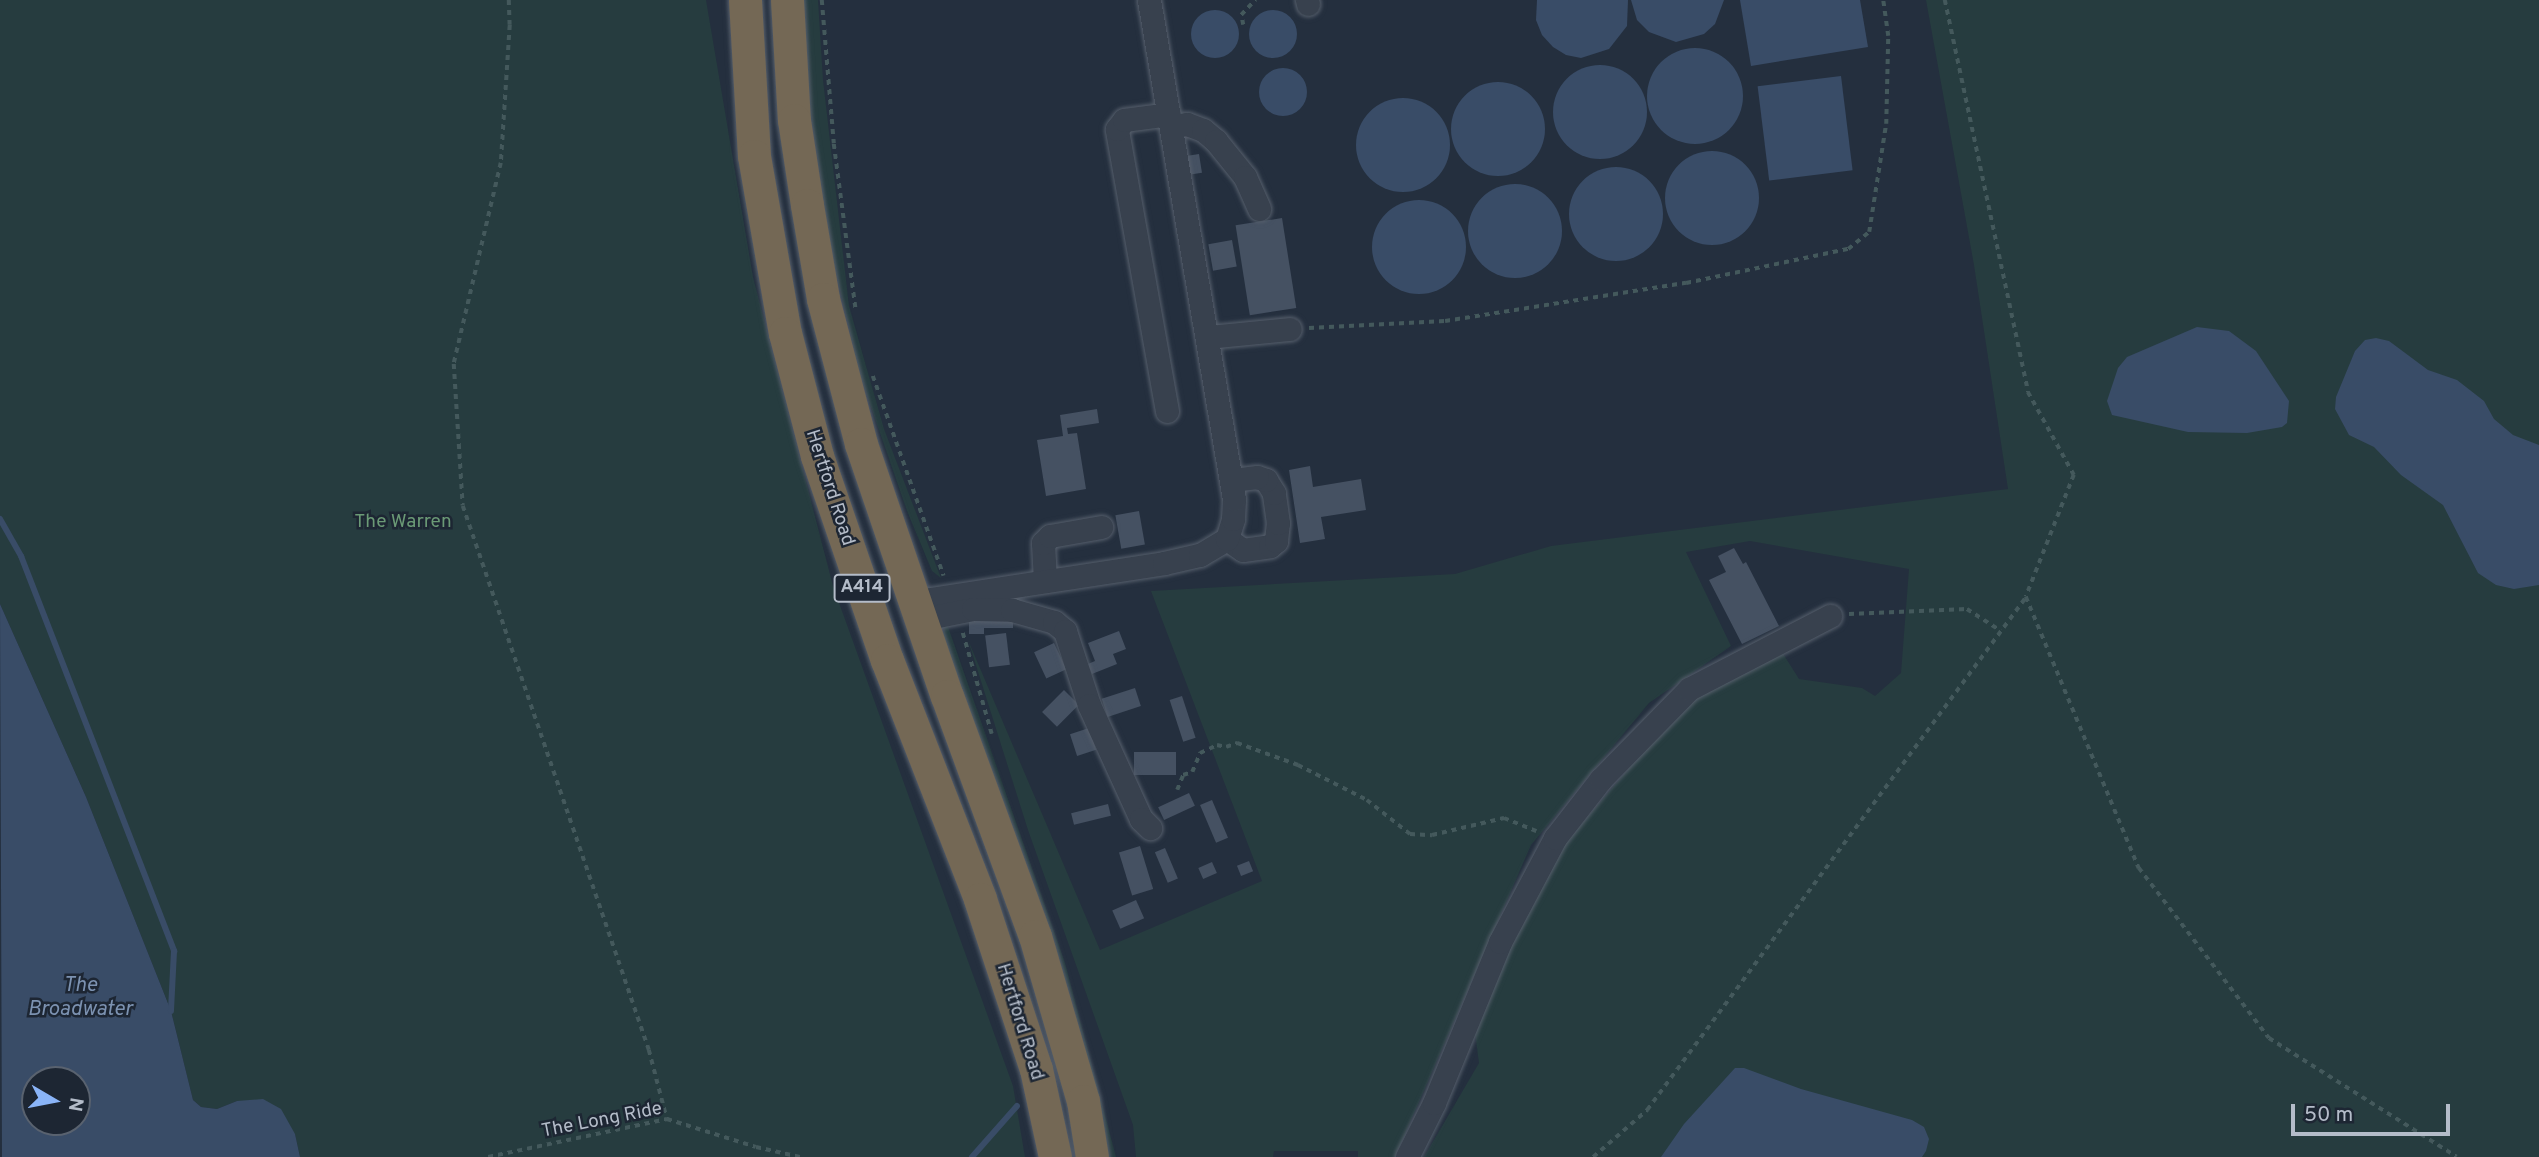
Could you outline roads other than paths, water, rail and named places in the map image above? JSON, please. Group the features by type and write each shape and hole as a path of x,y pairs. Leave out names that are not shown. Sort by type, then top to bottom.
{"highway":[{"name":"Hertford Road","path":"745,0 754,156 783,321 817,456 887,660 948,810 996,947 1036,1069 1055,1157"},
{"name":"Hertford Road","path":"787,0 794,120 823,299 861,444 1035,936 1083,1101 1092,1157"}],"lane":[{"path":"920,610 1045,581 1200,555 1227,539 1233,519 1231,480 1149,0"},
{"path":"1167,411 1117,129 1124,120 1170,120 1203,130 1216,141 1245,177 1259,209"},
{"path":"1208,337 1290,329"},
{"path":"1227,539 1243,550 1270,546 1276,541 1278,523 1274,493 1266,480 1257,477 1231,480"},
{"path":"1045,581 1043,542 1050,536 1101,527"},
{"path":"920,610 1012,610 1045,619 1065,631 1089,705 1141,819 1150,828"},
{"path":"1407,1157 1434,1103 1500,942 1555,838 1601,779 1689,689 1830,616"}],"water":[{"path":"1537,0 1628,0 1627,26 1609,49 1581,58 1566,55 1553,47 1542,35 1536,20"},
{"path":"1631,0 1724,0 1715,24 1704,34 1676,42 1649,32 1637,20"},
{"path":"1740,0 1860,0 1868,47 1751,66"},
{"path":"1215,10 1232,17 1239,34 1232,51 1215,58 1198,51 1191,34 1198,17"},
{"path":"1273,10 1290,17 1297,34 1290,51 1273,58 1256,51 1249,34 1256,17"},
{"path":"1695,48 1713,52 1729,62 1739,78 1743,96 1739,114 1729,130 1713,140 1695,144 1677,140 1661,130 1651,114 1647,96 1651,78 1661,62 1677,52"},
{"path":"1600,65 1618,68 1633,79 1644,94 1647,112 1644,130 1633,145 1618,156 1600,159 1582,156 1567,145 1556,130 1553,112 1556,94 1567,79 1582,68"},
{"path":"1283,68 1300,75 1307,92 1300,109 1283,116 1266,109 1259,92 1266,75"},
{"path":"1841,76 1853,170 1769,181 1758,86"},
{"path":"1498,82 1516,86 1531,96 1541,111 1545,129 1541,147 1531,162 1516,172 1498,176 1480,172 1465,162 1455,147 1451,129 1455,111 1465,96 1480,86"},
{"path":"1403,98 1421,102 1436,112 1446,127 1450,145 1446,163 1436,178 1421,188 1403,192 1385,188 1370,178 1360,163 1356,145 1360,127 1370,112 1385,102"},
{"path":"1712,151 1730,154 1745,165 1756,180 1759,198 1756,216 1745,231 1730,242 1712,245 1694,242 1679,231 1668,216 1665,198 1668,180 1679,165 1694,154"},
{"path":"1616,167 1634,171 1649,181 1659,196 1663,214 1659,232 1649,247 1634,257 1616,261 1598,257 1583,247 1573,232 1569,214 1573,196 1583,181 1598,171"},
{"path":"1515,184 1533,188 1548,198 1558,213 1562,231 1558,249 1548,264 1533,274 1515,278 1497,274 1482,264 1472,249 1468,231 1472,213 1482,198 1497,188"},
{"path":"1419,200 1437,204 1452,214 1462,229 1466,247 1462,265 1452,280 1437,290 1419,294 1401,290 1386,280 1376,265 1372,247 1376,229 1386,214 1401,204"},
{"path":"2197,327 2229,331 2256,351 2289,401 2287,423 2282,427 2247,433 2188,432 2112,415 2107,401 2118,368 2127,357"},
{"path":"2376,338 2389,341 2428,370 2457,380 2484,401 2494,419 2513,435 2539,445 2539,585 2514,589 2496,585 2478,573 2443,505 2401,475 2374,447 2349,435 2335,409 2336,397 2355,351 2365,340"},
{"name":"The Broadwater","path":"0,604 86,797 171,1011 193,1100 201,1107 217,1109 237,1101 263,1099 281,1109 295,1134 300,1157 2,1157"},
{"path":"1735,1068 1744,1068 1801,1089 1912,1120 1924,1127 1929,1139 1926,1151 1922,1157 1661,1157 1684,1124"}],"waterway":[{"path":"0,519 21,556 174,951 171,1011"},
{"path":"972,1157 1017,1106"}],"park label":[{"name":"The Warren","path":"403,523"}]}
